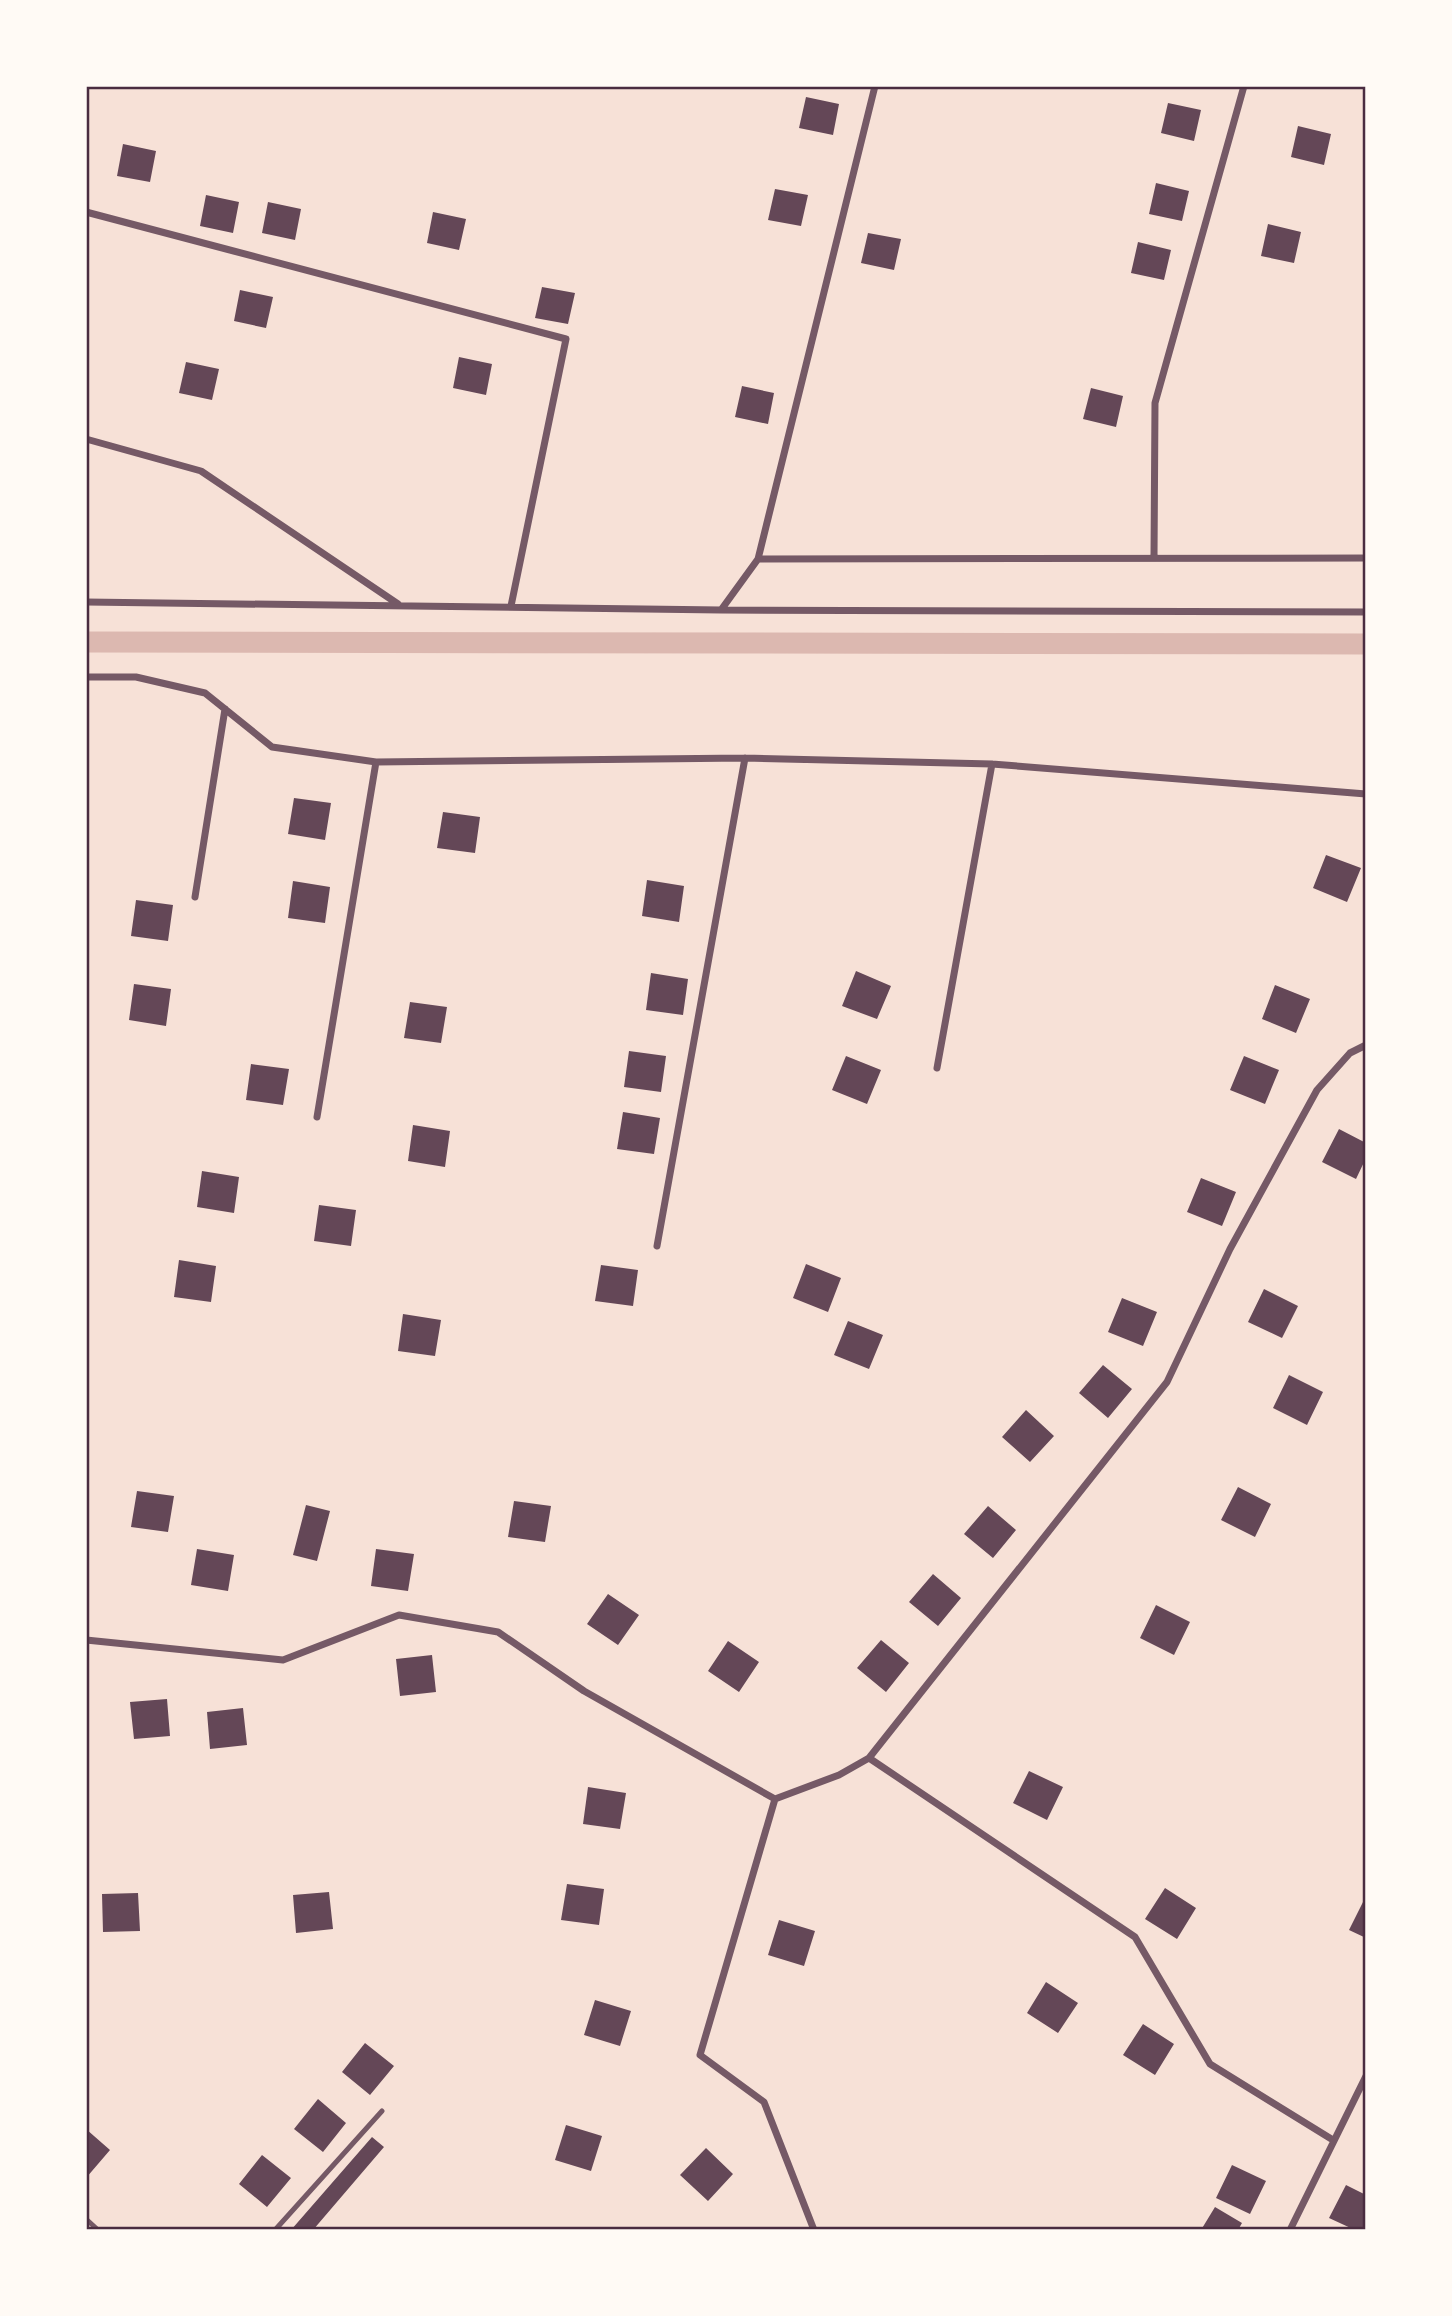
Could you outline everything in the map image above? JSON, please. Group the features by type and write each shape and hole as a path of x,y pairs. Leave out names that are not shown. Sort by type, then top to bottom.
{"street":[{"path":"721,610 758,559 875,86"},
{"path":"1154,558 1155,402 1244,86"},
{"path":"86,212 566,340 511,606"},
{"path":"86,439 201,471 398,605"},
{"path":"758,559 1366,558"},
{"path":"86,602 721,610 1366,612"},
{"path":"86,677 136,677 205,693 272,747 376,762 745,758 992,764 1366,794"},
{"path":"195,897 225,709"},
{"path":"657,1246 745,758"},
{"path":"317,1117 376,762"},
{"path":"937,1068 992,764"},
{"path":"775,1799 839,1775 869,1758 1167,1382 1230,1249 1317,1090 1350,1053 1366,1045"},
{"path":"86,1640 283,1660 399,1615 498,1632 584,1691 775,1799"},
{"path":"869,1758 1135,1937 1210,2064 1333,2140"},
{"path":"775,1799 699,2055 764,2102 814,2230"},
{"path":"1290,2230 1366,2076"}],"lane":[{"path":"275,2230 382,2111"},
{"path":"86,2219 98,2230"}],"building":[{"path":"806,97 839,104 833,135 799,128"},
{"path":"1168,103 1201,110 1194,141 1161,133"},
{"path":"1298,126 1331,134 1324,165 1291,157"},
{"path":"123,144 156,151 150,182 117,176"},
{"path":"1156,183 1189,191 1182,221 1149,214"},
{"path":"775,189 808,195 801,226 768,220"},
{"path":"206,195 239,202 233,233 200,226"},
{"path":"268,202 301,209 295,240 262,233"},
{"path":"433,212 466,219 459,250 427,243"},
{"path":"1268,224 1301,232 1294,263 1261,256"},
{"path":"868,233 901,239 894,270 861,263"},
{"path":"1138,242 1171,250 1164,280 1131,273"},
{"path":"542,287 575,293 568,324 535,318"},
{"path":"240,290 273,297 266,328 234,321"},
{"path":"459,357 492,364 486,395 453,388"},
{"path":"186,362 219,369 212,400 179,393"},
{"path":"742,386 774,393 768,424 735,417"},
{"path":"1091,388 1123,396 1116,427 1083,419"},
{"path":"294,798 331,803 325,840 288,834"},
{"path":"443,812 480,817 475,853 437,848"},
{"path":"1326,855 1361,868 1347,902 1313,888"},
{"path":"647,880 684,886 679,922 642,916"},
{"path":"293,881 330,887 325,923 288,918"},
{"path":"136,900 173,905 168,941 131,936"},
{"path":"856,971 891,986 877,1019 842,1006"},
{"path":"651,973 688,979 683,1015 646,1010"},
{"path":"134,984 171,989 166,1026 129,1020"},
{"path":"1275,985 1310,999 1296,1033 1262,1019"},
{"path":"410,1002 447,1007 441,1043 404,1038"},
{"path":"629,1051 666,1056 661,1092 624,1087"},
{"path":"846,1056 881,1070 867,1104 832,1090"},
{"path":"1244,1056 1279,1070 1265,1104 1230,1090"},
{"path":"251,1064 289,1069 283,1105 246,1100"},
{"path":"623,1112 660,1118 654,1154 617,1149"},
{"path":"413,1125 450,1131 445,1167 408,1161"},
{"path":"1339,1129 1366,1143 1366,1158 1356,1179 1322,1162"},
{"path":"202,1171 239,1177 234,1213 197,1207"},
{"path":"1201,1178 1236,1192 1222,1226 1187,1212"},
{"path":"319,1205 356,1210 351,1246 314,1241"},
{"path":"179,1260 216,1266 211,1302 174,1297"},
{"path":"806,1264 841,1278 828,1312 793,1298"},
{"path":"601,1265 638,1270 633,1306 595,1301"},
{"path":"1264,1289 1298,1306 1282,1338 1248,1322"},
{"path":"1122,1298 1157,1312 1143,1346 1108,1332"},
{"path":"403,1314 441,1320 435,1356 398,1351"},
{"path":"848,1321 883,1335 869,1369 834,1355"},
{"path":"1103,1365 1132,1389 1108,1418 1079,1393"},
{"path":"1289,1375 1323,1392 1307,1425 1273,1408"},
{"path":"1026,1410 1054,1436 1030,1462 1002,1437"},
{"path":"1238,1487 1271,1504 1255,1537 1221,1520"},
{"path":"137,1491 174,1496 168,1532 131,1527"},
{"path":"514,1501 551,1506 545,1542 508,1537"},
{"path":"306,1505 330,1511 317,1561 293,1555"},
{"path":"988,1506 1016,1530 993,1558 964,1534"},
{"path":"197,1549 234,1555 228,1591 191,1585"},
{"path":"376,1549 414,1554 408,1591 371,1586"},
{"path":"933,1574 961,1598 938,1626 909,1602"},
{"path":"608,1594 639,1615 618,1645 587,1624"},
{"path":"1156,1605 1190,1622 1174,1655 1140,1638"},
{"path":"881,1640 909,1663 886,1692 857,1668"},
{"path":"728,1641 759,1662 739,1692 708,1671"},
{"path":"432,1655 436,1692 400,1696 396,1659"},
{"path":"167,1699 170,1736 134,1739 130,1702"},
{"path":"243,1708 247,1745 210,1749 207,1712"},
{"path":"1029,1771 1063,1787 1047,1820 1013,1803"},
{"path":"588,1787 626,1793 620,1829 583,1824"},
{"path":"567,1884 604,1889 599,1925 561,1920"},
{"path":"1165,1888 1196,1908 1177,1939 1145,1919"},
{"path":"329,1892 333,1929 296,1933 293,1895"},
{"path":"138,1893 140,1931 103,1932 102,1894"},
{"path":"1366,1896 1366,1938 1349,1930"},
{"path":"779,1920 815,1931 804,1966 768,1955"},
{"path":"1046,1982 1078,2003 1058,2033 1027,2013"},
{"path":"595,2000 631,2011 620,2046 584,2035"},
{"path":"1143,2024 1174,2044 1155,2075 1123,2055"},
{"path":"365,2043 394,2066 370,2095 342,2072"},
{"path":"318,2099 346,2123 323,2152 294,2129"},
{"path":"566,2125 602,2136 591,2171 555,2160"},
{"path":"86,2129 110,2150 86,2178"},
{"path":"372,2137 384,2147 313,2230 291,2230"},
{"path":"706,2148 733,2174 708,2201 680,2175"},
{"path":"262,2155 291,2178 267,2207 239,2184"},
{"path":"1232,2165 1266,2181 1250,2214 1216,2198"},
{"path":"1346,2185 1366,2195 1365,2230 1355,2230 1329,2218"},
{"path":"1215,2207 1242,2223 1238,2230 1201,2230"}],"waterway":[{"path":"86,642 1366,644"}]}
